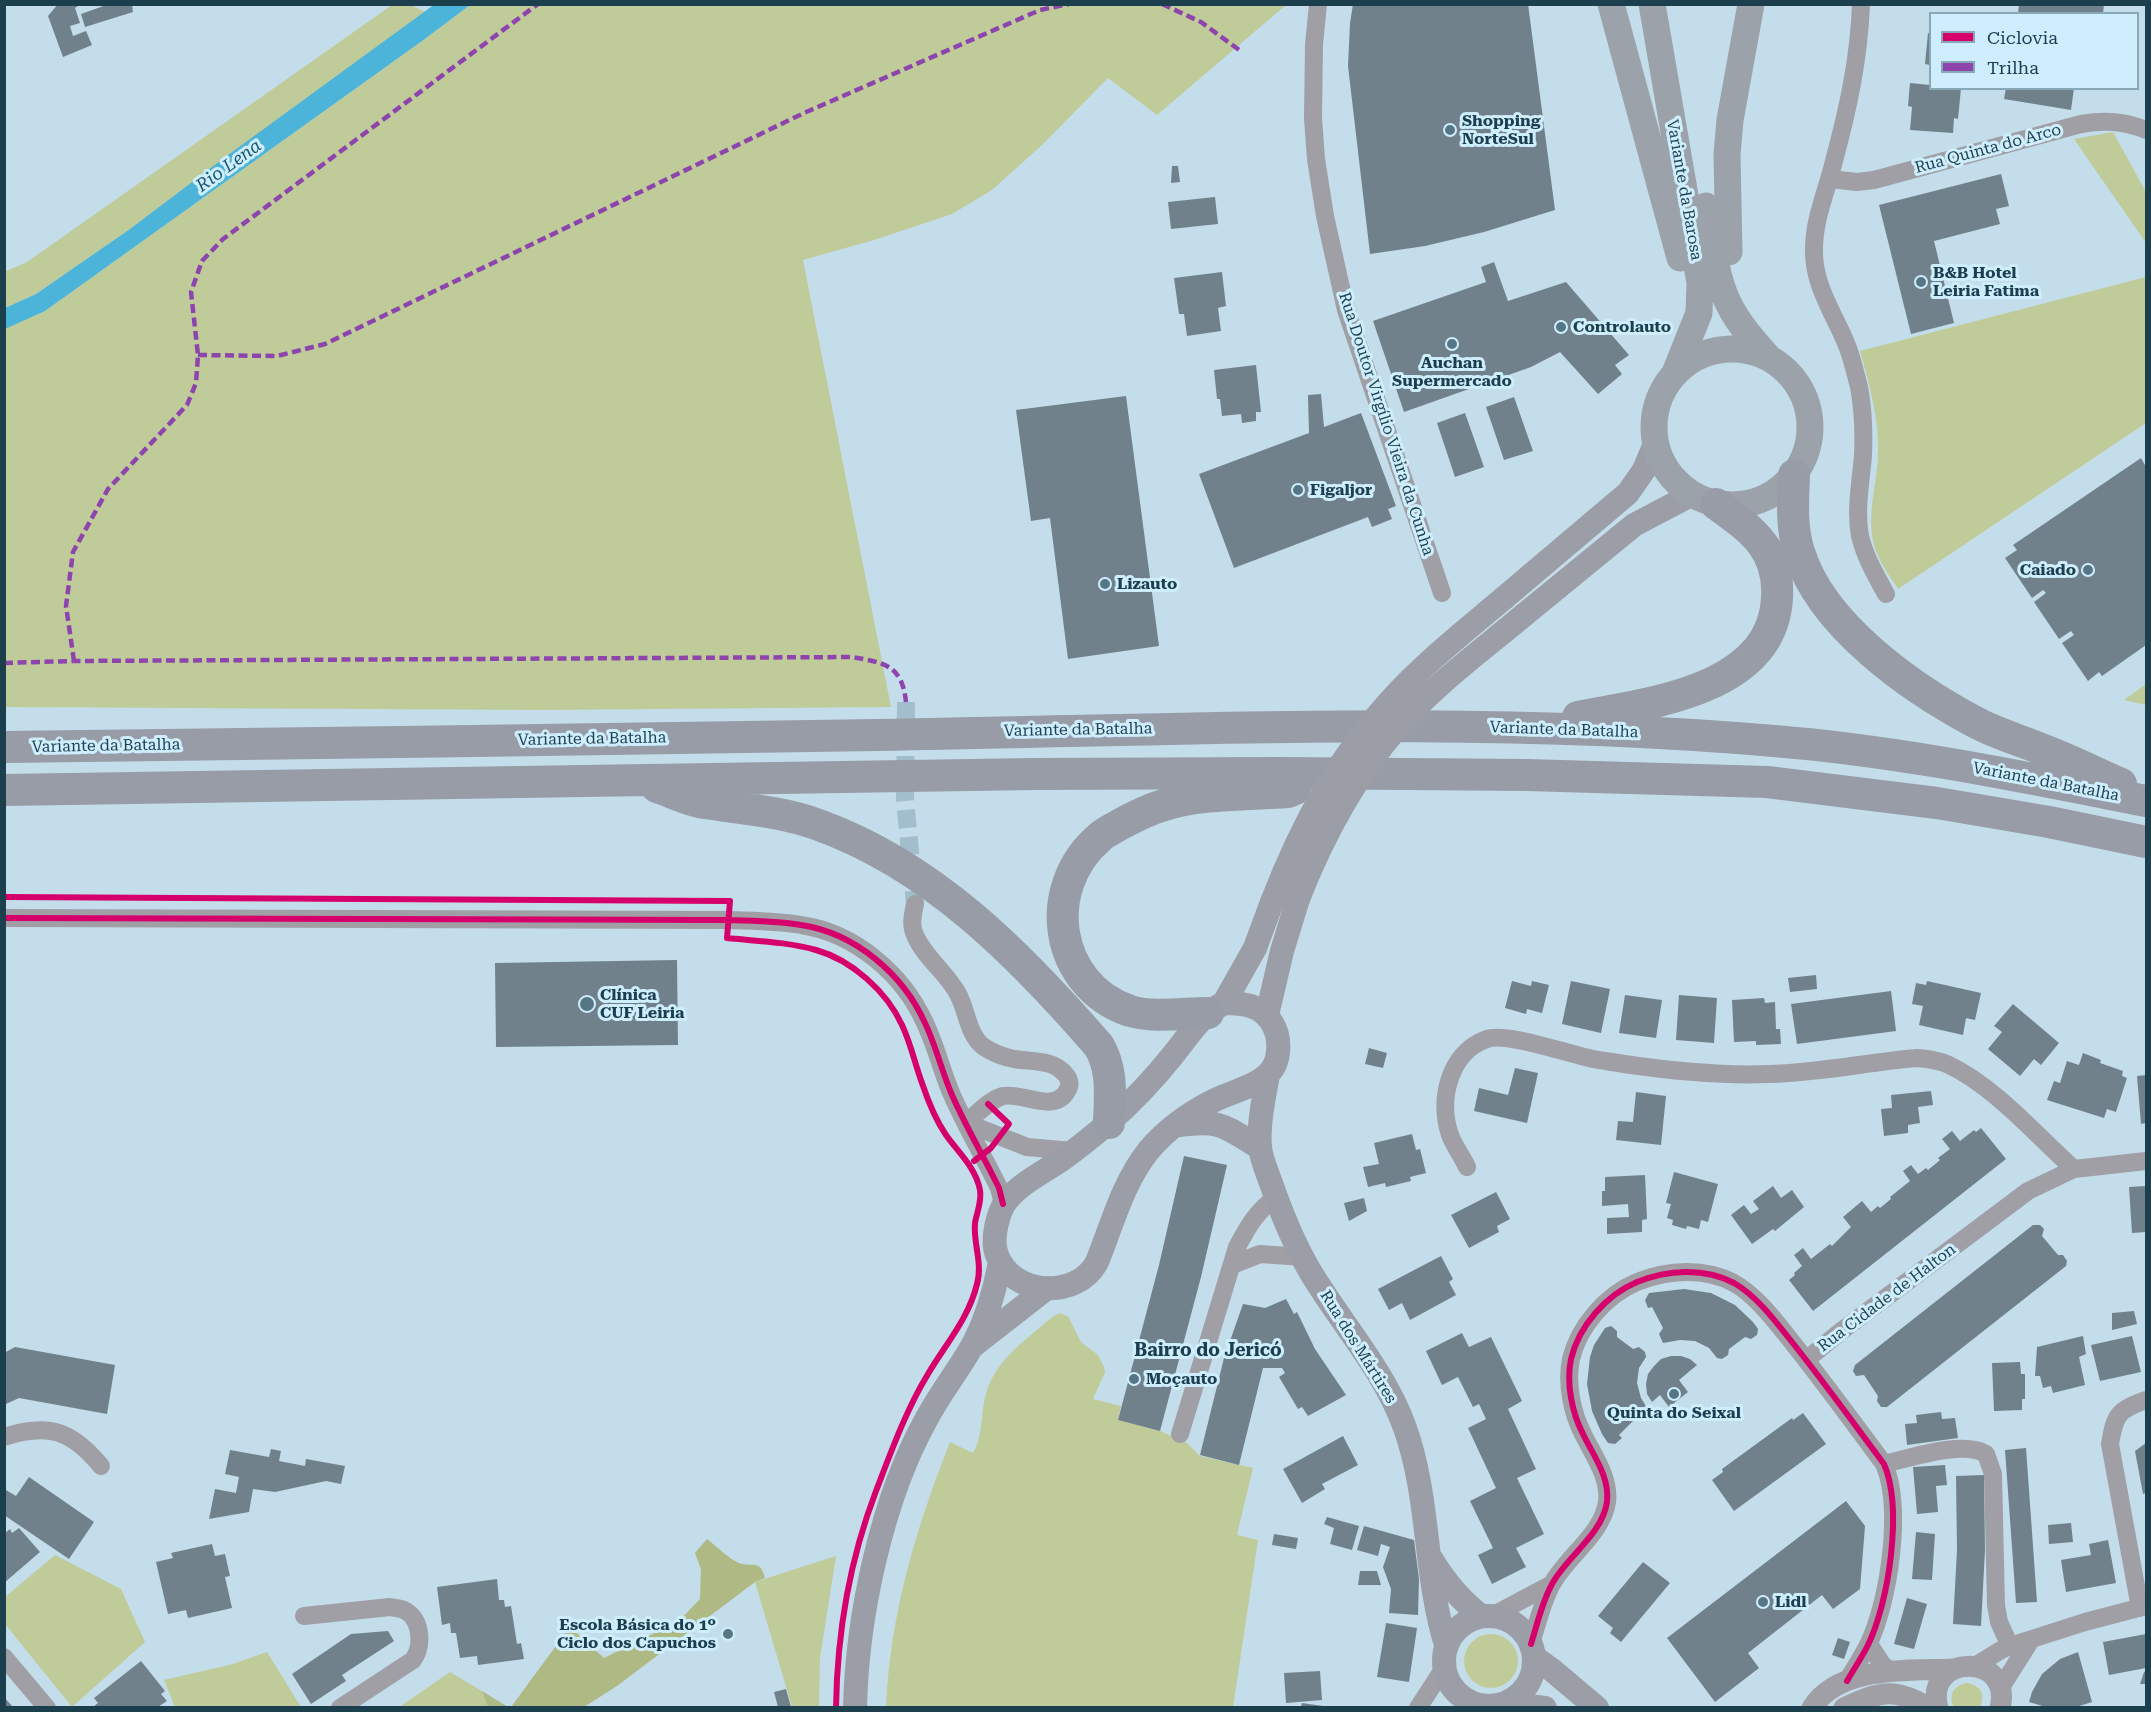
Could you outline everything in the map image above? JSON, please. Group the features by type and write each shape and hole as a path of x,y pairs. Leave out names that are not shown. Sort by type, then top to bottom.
{"highway":[{"path":"1794,475 1792,505 1799,553 1819,592 1835,614 1863,644 1897,673 1931,697 1977,723 2146,795"},
{"path":"1532,726 1645,705 1698,690 1717,681 1751,658 1764,642 1773,622 1778,585 1774,566 1765,545 1750,528 1703,500"},
{"name":"Variante da Batalha","path":"4,747 884,735 1221,727 1532,726 1775,741 1868,752 1951,764 2146,801"},
{"path":"1216,1008 1164,1014 1132,1011 1104,997 1083,980 1072,960 1064,936 1063,904 1071,877 1081,857 1101,836 1161,806 1201,798 1288,792 1323,773"},
{"path":"4,790 1047,774 1526,775 1767,782 1937,803 2049,822 2146,842"},
{"path":"640,780 702,803 774,812 815,823 868,845 922,877 952,899 1007,950 1100,1046 1110,1072 1109,1123"}],"main road":[{"path":"1611,4 1687,286 1690,336"},
{"name":"Variante da Barosa","path":"1652,4 1700,283 1699,313 1675,373"},
{"name":"Variante da Barosa","path":"1668,4 1724,295 1743,328 1769,358"},
{"path":"1733,310 1727,218 1727,155 1730,120 1751,4"},
{"path":"1730,349 1750,351 1769,358 1790,375 1804,398 1810,425 1806,452 1794,475 1778,491 1759,501 1738,506 1703,500 1674,481 1662,464 1655,444 1654,418 1661,394 1675,373 1691,360 1710,352 1730,349"},
{"path":"1268,1075 1214,1101 1176,1126 1157,1142 1139,1165 1121,1200 1093,1271 1082,1280 1068,1287 1047,1288 1020,1281 1005,1270 995,1248 998,1218 1003,1204 1012,1194 1109,1123 1159,1072 1216,1008 1255,948 1305,823 1360,736 1425,665 1628,493 1644,470 1655,444"},
{"path":"1216,1008 1238,1003 1249,1005 1267,1015 1284,940 1310,869 1342,806 1397,728 1431,694 1634,525 1703,500"},
{"name":"Rua dos Mártires","path":"1267,1015 1276,1031 1278,1045 1275,1066 1268,1075 1264,1094 1260,1148 1276,1197 1316,1282 1381,1378 1397,1409 1417,1466 1435,1608 1445,1657"},
{"path":"1176,1126 1200,1122 1217,1123 1260,1148"},
{"path":"855,1707 856,1672 873,1568 892,1501 926,1418 972,1346 995,1287 1000,1262"},
{"path":"972,1346 1047,1288"},
{"name":"Rua dos Mártires","path":"1430,1556 1455,1593 1486,1616"},
{"path":"1545,1707 1505,1704 1476,1707 1466,1701 1448,1681 1445,1657 1454,1632 1466,1622 1486,1616 1511,1622 1519,1627 1532,1651 1596,1707"},
{"path":"1505,1704 1524,1690 1533,1669 1532,1651"}],"street":[{"name":"Rua Doutor Virgílio Vieira da Cunha","path":"1318,4 1314,45 1313,118 1316,159 1325,216 1346,310 1442,593"},
{"path":"1861,4 1853,87 1816,224 1813,250 1816,274 1846,343 1859,390 1863,421 1858,518 1860,536 1866,557 1886,594"},
{"name":"Rua Quinta do Arco","path":"1830,178 1857,182 1874,180 2100,120 2120,122 2146,130"},
{"path":"915,904 912,921 914,933 921,946 950,980 960,996 974,1033 982,1046 1011,1059 1052,1064 1069,1078 1070,1085 1061,1098 1043,1101 1019,1096 1001,1097 993,1100 966,1123"},
{"path":"4,918 717,920 802,925 846,940 868,953 902,984 925,1022 952,1095 999,1188 1003,1204"},
{"path":"1467,1167 1450,1136 1447,1088 1454,1067 1467,1050 1494,1037 1593,1059 1678,1071 1741,1075 1799,1073 1917,1058 1934,1060 1948,1065 1996,1097 2074,1169"},
{"path":"966,1123 1028,1147 1073,1151"},
{"name":"Rua Cidade de Halton","path":"1532,1651 1552,1584 1597,1525 1604,1514 1607,1501 1605,1477 1573,1410 1569,1373 1584,1329 1594,1315 1612,1298 1634,1284 1664,1274 1698,1272 1723,1278 1746,1292 1773,1319 1806,1360 2028,1191 2074,1169 2146,1161"},
{"path":"1180,1434 1236,1247 1261,1208 1276,1197"},
{"path":"1232,1265 1260,1254 1303,1257"},
{"path":"1806,1360 1884,1464 1891,1485 1892,1545 1885,1588 1869,1644 1847,1681"},
{"path":"1975,1666 2001,1650 2085,1622 2144,1609 2110,1444 2116,1417 2125,1408 2146,1400"},
{"path":"4,1437 24,1431 45,1429 58,1431 87,1448 101,1466"},
{"path":"1884,1464 1948,1450 1978,1450 1986,1454 1993,1474 1996,1605 1999,1622 2010,1647"},
{"name":"Rua Cidade de Halton","path":"1486,1616 1552,1584"},
{"path":"304,1616 390,1607 403,1610 416,1623 421,1644 413,1660 340,1707"},
{"path":"2000,1698 2031,1640"},
{"path":"1869,1644 1882,1664 1892,1672"},
{"path":"4,1657 47,1707"},
{"path":"1418,1707 1445,1657"},
{"path":"1938,1707 1936,1694 1939,1684 1953,1669 1960,1666 1975,1666 1991,1674 2000,1698"},
{"path":"1812,1707 1823,1695 1847,1681 1869,1674 1953,1669"},
{"path":"1844,1707 1881,1693 1911,1697 1929,1707"}],"green space":[{"path":"392,5 411,5 425,12 130,229 36,294 5,308 4,272 27,262"},
{"path":"470,5 1286,5 1157,115 1108,78 1042,145 992,190 952,214 874,240 803,260 891,707 544,710 5,707 4,329 45,311"},
{"path":"2113,132 2146,192 2146,243 2074,139"},
{"path":"2146,277 2146,423 1898,589 1879,558 1874,545 1871,518 1878,439 1873,401 1860,351"},
{"path":"2146,684 2146,705 2124,700"},
{"path":"1059,1313 1068,1316 1081,1342 1098,1355 1105,1372 1093,1399 1121,1406 1118,1420 1160,1431 1186,1442 1200,1456 1253,1468 1237,1535 1258,1540 1233,1707 886,1708 899,1605 926,1507 950,1442 973,1453 979,1439 984,1401 996,1371 1022,1343"},
{"path":"707,1539 735,1561 761,1568 765,1578 755,1582 617,1686 584,1707 511,1707 570,1627 604,1658 679,1621 700,1599 701,1569 695,1553"},
{"path":"55,1555 121,1589 145,1642 72,1707 5,1624 5,1597"},
{"path":"836,1556 820,1658 819,1707 792,1707 755,1582"},
{"path":"1486,1634 1496,1634 1506,1638 1514,1646 1518,1661 1514,1676 1506,1684 1496,1688 1486,1688 1476,1684 1468,1676 1464,1666 1464,1656 1468,1646 1476,1638"},
{"path":"267,1652 301,1707 175,1707 164,1680 233,1664"},
{"path":"450,1672 482,1691 488,1707 398,1708"},
{"path":"1966,1683 1975,1685 1981,1691 1980,1707 1954,1707 1953,1692 1958,1686"},
{"path":"482,1691 508,1707 488,1707"}],"water":[{"name":"Rio Lena","path":"435,4 470,5 45,311 5,329 5,308 36,294 130,229"}],"building":[{"path":"58,4 81,4 75,8 80,23 70,26 73,36 86,31 92,45 63,57 48,16"},
{"path":"109,4 132,4 133,12 85,27 81,14"},
{"name":"Shopping NorteSul","path":"1353,4 1528,4 1555,210 1484,232 1425,246 1370,254 1348,66"},
{"path":"2019,4 2104,4 2103,12 2018,12"},
{"path":"1928,33 1929,65 1925,64"},
{"path":"1910,83 1929,85 1929,90 1961,90 1958,119 1954,118 1953,133 1910,130 1912,107 1908,106"},
{"path":"2006,90 2074,90 2071,110 2004,99"},
{"path":"1172,166 1178,166 1180,182 1171,183"},
{"name":"B&B Hotel Leiria Fatima","path":"2001,174 2009,206 1996,209 2000,224 1934,241 1954,323 1911,334 1879,205"},
{"path":"1215,197 1218,224 1171,229 1168,202"},
{"name":"Auchan Supermercado","path":"1494,262 1508,301 1566,282 1629,355 1615,365 1622,374 1598,394 1560,352 1531,367 1404,412 1373,321 1486,282 1481,267"},
{"path":"1222,272 1226,306 1218,308 1221,331 1187,336 1184,314 1179,314 1174,278"},
{"path":"1256,365 1261,412 1256,412 1256,421 1242,423 1241,414 1222,416 1220,399 1217,399 1214,370"},
{"name":"Figaljor","path":"1321,394 1324,427 1361,413 1396,506 1388,509 1392,519 1372,527 1368,517 1234,568 1199,474 1309,433 1308,395"},
{"name":"Lizauto","path":"1126,396 1159,646 1068,659 1050,518 1031,521 1016,410"},
{"path":"1514,397 1533,451 1504,460 1486,407"},
{"path":"1465,413 1484,467 1455,477 1437,423"},
{"name":"Caiado","path":"2141,458 2146,467 2146,645 2102,676 2099,672 2088,681 2062,643 2074,635 2071,631 2059,639 2034,602 2046,593 2043,590 2032,598 2005,558 2017,550 2013,545"},
{"name":"Clínica CUF Leiria","path":"677,960 678,1045 496,1047 495,963"},
{"path":"1816,975 1817,989 1790,992 1788,978"},
{"path":"1512,981 1531,986 1532,981 1549,985 1542,1013 1527,1009 1526,1014 1505,1008"},
{"path":"1571,981 1610,989 1601,1033 1562,1024"},
{"path":"1927,981 1981,993 1975,1020 1966,1018 1963,1035 1919,1025 1923,1006 1912,1004 1916,983 1926,985"},
{"path":"1891,991 1896,1031 1797,1044 1791,1004"},
{"path":"1625,995 1662,1000 1656,1038 1619,1033"},
{"path":"1679,995 1717,998 1714,1043 1676,1040"},
{"path":"1764,998 1765,1003 1775,1002 1776,1029 1780,1029 1781,1044 1756,1045 1756,1041 1734,1042 1732,1000"},
{"path":"2013,1004 2059,1043 2041,1065 2034,1059 2020,1076 1988,1049 2002,1032 1994,1026"},
{"path":"1369,1048 1387,1053 1383,1068 1365,1064"},
{"path":"2083,1053 2101,1060 2100,1063 2123,1071 2122,1076 2127,1078 2116,1112 2107,1109 2104,1118 2047,1100 2054,1081 2060,1083 2067,1061 2079,1065"},
{"path":"1515,1068 1538,1073 1527,1123 1474,1111 1479,1088 1508,1095"},
{"path":"2146,1075 2146,1123 2141,1124 2137,1076"},
{"path":"1931,1091 1933,1105 1918,1107 1920,1123 1908,1125 1908,1133 1884,1136 1881,1109 1892,1108 1891,1095"},
{"path":"1636,1092 1666,1096 1661,1145 1616,1140 1618,1121 1633,1122"},
{"path":"1981,1128 2006,1159 1813,1311 1789,1280 1802,1266 1794,1255 1803,1248 1811,1259 1830,1244 1832,1246 1851,1227 1843,1217 1862,1201 1871,1212 1878,1206 1880,1208 1910,1181 1903,1171 1911,1165 1918,1174 1926,1168 1928,1170 1940,1160 1938,1158 1950,1149 1942,1139 1952,1131 1960,1141 1974,1130 1976,1132"},
{"path":"1412,1134 1416,1150 1420,1149 1426,1173 1410,1177 1411,1181 1386,1187 1385,1183 1368,1187 1363,1167 1379,1164 1374,1143"},
{"path":"1184,1156 1227,1165 1201,1277 1160,1431 1118,1420 1159,1265"},
{"path":"1674,1172 1718,1184 1708,1222 1701,1220 1699,1229 1687,1226 1686,1229 1672,1225 1673,1220 1667,1218 1671,1204 1666,1203"},
{"path":"1645,1175 1647,1219 1642,1220 1642,1232 1607,1234 1607,1218 1629,1217 1628,1204 1602,1206 1605,1177"},
{"path":"1773,1186 1781,1198 1792,1190 1804,1207 1775,1231 1773,1229 1752,1244 1731,1215 1744,1205 1751,1214 1759,1209 1753,1201"},
{"path":"2146,1186 2146,1232 2132,1233 2129,1187"},
{"path":"1496,1192 1510,1219 1497,1226 1499,1232 1469,1248 1451,1215"},
{"path":"1364,1198 1367,1211 1349,1221 1344,1203"},
{"path":"2033,1225 2040,1225 2044,1229 2042,1236 2058,1255 2063,1255 2067,1261 2066,1266 1887,1407 1881,1407 1877,1401 1878,1396 1864,1375 1856,1376 1853,1371 1855,1365"},
{"path":"1441,1256 1453,1279 1449,1282 1456,1295 1410,1320 1402,1303 1389,1310 1378,1289"},
{"path":"1684,1289 1711,1293 1735,1305 1753,1322 1758,1329 1757,1335 1751,1339 1745,1337 1729,1349 1728,1355 1722,1359 1717,1358 1709,1348 1695,1341 1680,1340 1663,1343 1659,1334 1663,1328 1652,1307 1648,1308 1645,1300 1649,1293"},
{"path":"1286,1299 1294,1314 1297,1312 1315,1349 1346,1395 1308,1416 1302,1407 1298,1409 1279,1377 1285,1373 1282,1368 1263,1368 1239,1465 1200,1455 1224,1358 1243,1304 1265,1308"},
{"path":"2134,1311 2137,1324 2112,1330 2112,1313"},
{"path":"1611,1326 1617,1331 1617,1337 1633,1349 1639,1347 1645,1352 1646,1357 1639,1368 1637,1383 1641,1398 1650,1413 1643,1419 1636,1418 1619,1435 1622,1438 1615,1444 1608,1443 1602,1434 1592,1411 1587,1384 1590,1357 1594,1345 1605,1328"},
{"path":"1462,1333 1469,1347 1491,1337 1522,1401 1508,1409 1536,1469 1517,1478 1544,1534 1516,1548 1526,1567 1492,1584 1478,1555 1493,1548 1470,1501 1496,1488 1468,1428 1486,1419 1479,1404 1473,1407 1458,1377 1442,1385 1426,1351"},
{"path":"2083,1336 2086,1354 2079,1357 2085,1385 2053,1393 2051,1386 2043,1388 2040,1376 2035,1376 2037,1347"},
{"path":"2132,1336 2141,1372 2100,1381 2091,1345"},
{"path":"15,1347 115,1365 107,1414 19,1398 4,1405 4,1353"},
{"path":"1671,1356 1690,1359 1697,1365 1679,1380 1688,1392 1669,1407 1660,1395 1652,1402 1647,1394 1646,1384 1648,1374 1654,1366 1661,1359"},
{"path":"2020,1362 2021,1374 2025,1374 2025,1399 2022,1399 2022,1410 1994,1411 1992,1363"},
{"path":"1941,1412 1942,1419 1955,1418 1958,1438 1907,1445 1905,1424 1917,1423 1916,1415"},
{"path":"1803,1413 1826,1444 1734,1511 1712,1480 1723,1472 1722,1469 1792,1418 1793,1420"},
{"path":"1343,1436 1358,1465 1322,1484 1325,1489 1302,1503 1283,1469"},
{"path":"2146,1443 2146,1493 2143,1494 2135,1451"},
{"path":"2026,1448 2037,1602 2016,1603 2005,1450"},
{"path":"271,1449 281,1451 279,1461 305,1466 306,1459 345,1466 341,1484 326,1481 275,1492 253,1489 249,1512 209,1519 215,1489 236,1493 239,1477 225,1474 230,1450 269,1457"},
{"path":"1945,1465 1947,1485 1936,1486 1938,1512 1917,1514 1913,1467"},
{"path":"1984,1475 1985,1550 1981,1626 1953,1624 1957,1550 1956,1476"},
{"path":"29,1477 94,1522 69,1559 4,1515 4,1492 6,1490 16,1496"},
{"name":"Lidl","path":"1846,1501 1865,1526 1860,1589 1833,1609 1822,1595 1748,1653 1759,1668 1715,1702 1667,1638"},
{"path":"1327,1517 1359,1526 1352,1550 1330,1544 1334,1528 1324,1524"},
{"path":"2071,1523 2073,1542 2049,1544 2048,1525"},
{"path":"1364,1526 1414,1540 1419,1579 1418,1615 1389,1613 1391,1589 1383,1567 1390,1547 1381,1544 1378,1556 1357,1550"},
{"path":"19,1528 40,1552 4,1583 4,1534 10,1529 12,1533"},
{"path":"1916,1532 1935,1534 1932,1580 1912,1579"},
{"path":"1274,1534 1298,1538 1296,1549 1272,1545"},
{"path":"2108,1540 2116,1583 2066,1592 2061,1560 2091,1555 2089,1544"},
{"path":"212,1544 215,1556 225,1554 230,1576 225,1577 232,1608 188,1618 186,1610 168,1614 156,1562 173,1558 171,1553"},
{"path":"1643,1562 1670,1583 1621,1642 1610,1633 1613,1628 1598,1616"},
{"path":"1360,1571 1377,1571 1381,1585 1358,1585"},
{"path":"497,1579 499,1600 504,1600 505,1607 511,1606 517,1644 521,1643 524,1659 478,1665 477,1656 460,1658 456,1633 451,1633 450,1623 442,1625 437,1587"},
{"path":"1907,1598 1927,1604 1914,1649 1894,1644"},
{"path":"1386,1623 1417,1628 1409,1682 1377,1677"},
{"path":"388,1631 394,1641 342,1675 346,1681 311,1704 292,1674 351,1634"},
{"path":"2146,1634 2146,1668 2109,1675 2103,1642"},
{"path":"1838,1638 1850,1642 1844,1659 1832,1655"},
{"path":"2078,1652 2092,1702 2076,1707 2046,1707 2029,1702 2042,1674 2060,1659"},
{"path":"141,1661 165,1691 161,1694 167,1701 158,1707 93,1707 98,1703 94,1698"},
{"path":"1320,1671 1322,1700 1286,1703 1284,1673"},
{"path":"2146,1671 2146,1684 2140,1684 2144,1672"},
{"path":"786,1689 791,1707 778,1707 774,1692"},
{"path":"4,1697 13,1707 4,1707"},
{"path":"1302,1703 1323,1706 1323,1707 1301,1707"}],"tunnel":[{"path":"906,702 905,800 915,904"}],"marked path":[{"path":"74,661 66,606 73,552 108,489 187,405 196,383 198,355 191,292 202,261 223,239 538,4"},
{"path":"198,355 277,356 325,344 804,113 1040,10 1069,4"},
{"path":"1162,4 1201,22 1242,52"},
{"path":"4,663 852,657 874,661 890,668 901,680 906,702"}],"cycle path":[{"path":"4,897 730,901 727,938 783,943 816,950 843,961 878,989 902,1025 938,1123 971,1167 978,1182 980,1198 975,1231 979,1276 962,1320 928,1374 906,1417 867,1517 852,1570 842,1625 836,1708"},
{"path":"4,918 729,920 783,923 821,929 840,937 875,959 904,988 916,1005 929,1032 952,1095 999,1188 1003,1204"},
{"path":"974,1161 991,1148 1009,1124 988,1104"},
{"path":"1531,1644 1548,1591 1558,1574 1598,1525 1607,1502 1603,1475 1579,1426 1571,1398 1569,1378 1571,1359 1580,1335 1605,1303 1637,1282 1673,1273 1698,1272 1734,1283 1763,1307 1884,1464 1890,1483 1893,1529 1887,1580 1882,1605 1866,1650 1847,1681"}],"place":[{"name":"Shopping NorteSul","path":"1450,130"},
{"name":"B&B Hotel Leiria Fatima","path":"1921,282"},
{"name":"Controlauto","path":"1561,327"},
{"name":"Auchan Supermercado","path":"1452,344"},
{"name":"Figaljor","path":"1298,490"},
{"name":"Caiado","path":"2088,570"},
{"name":"Lizauto","path":"1105,584"},
{"name":"Clínica CUF Leiria","path":"587,1004"},
{"name":"Moçauto","path":"1134,1379"},
{"name":"Quinta do Seixal","path":"1674,1394"},
{"name":"Lidl","path":"1763,1602"},
{"name":"Escola Básica do 1º Ciclo dos Capuchos","path":"728,1634"}],"district":[{"name":"Bairro do Jericó","path":"1208,1351"}]}
